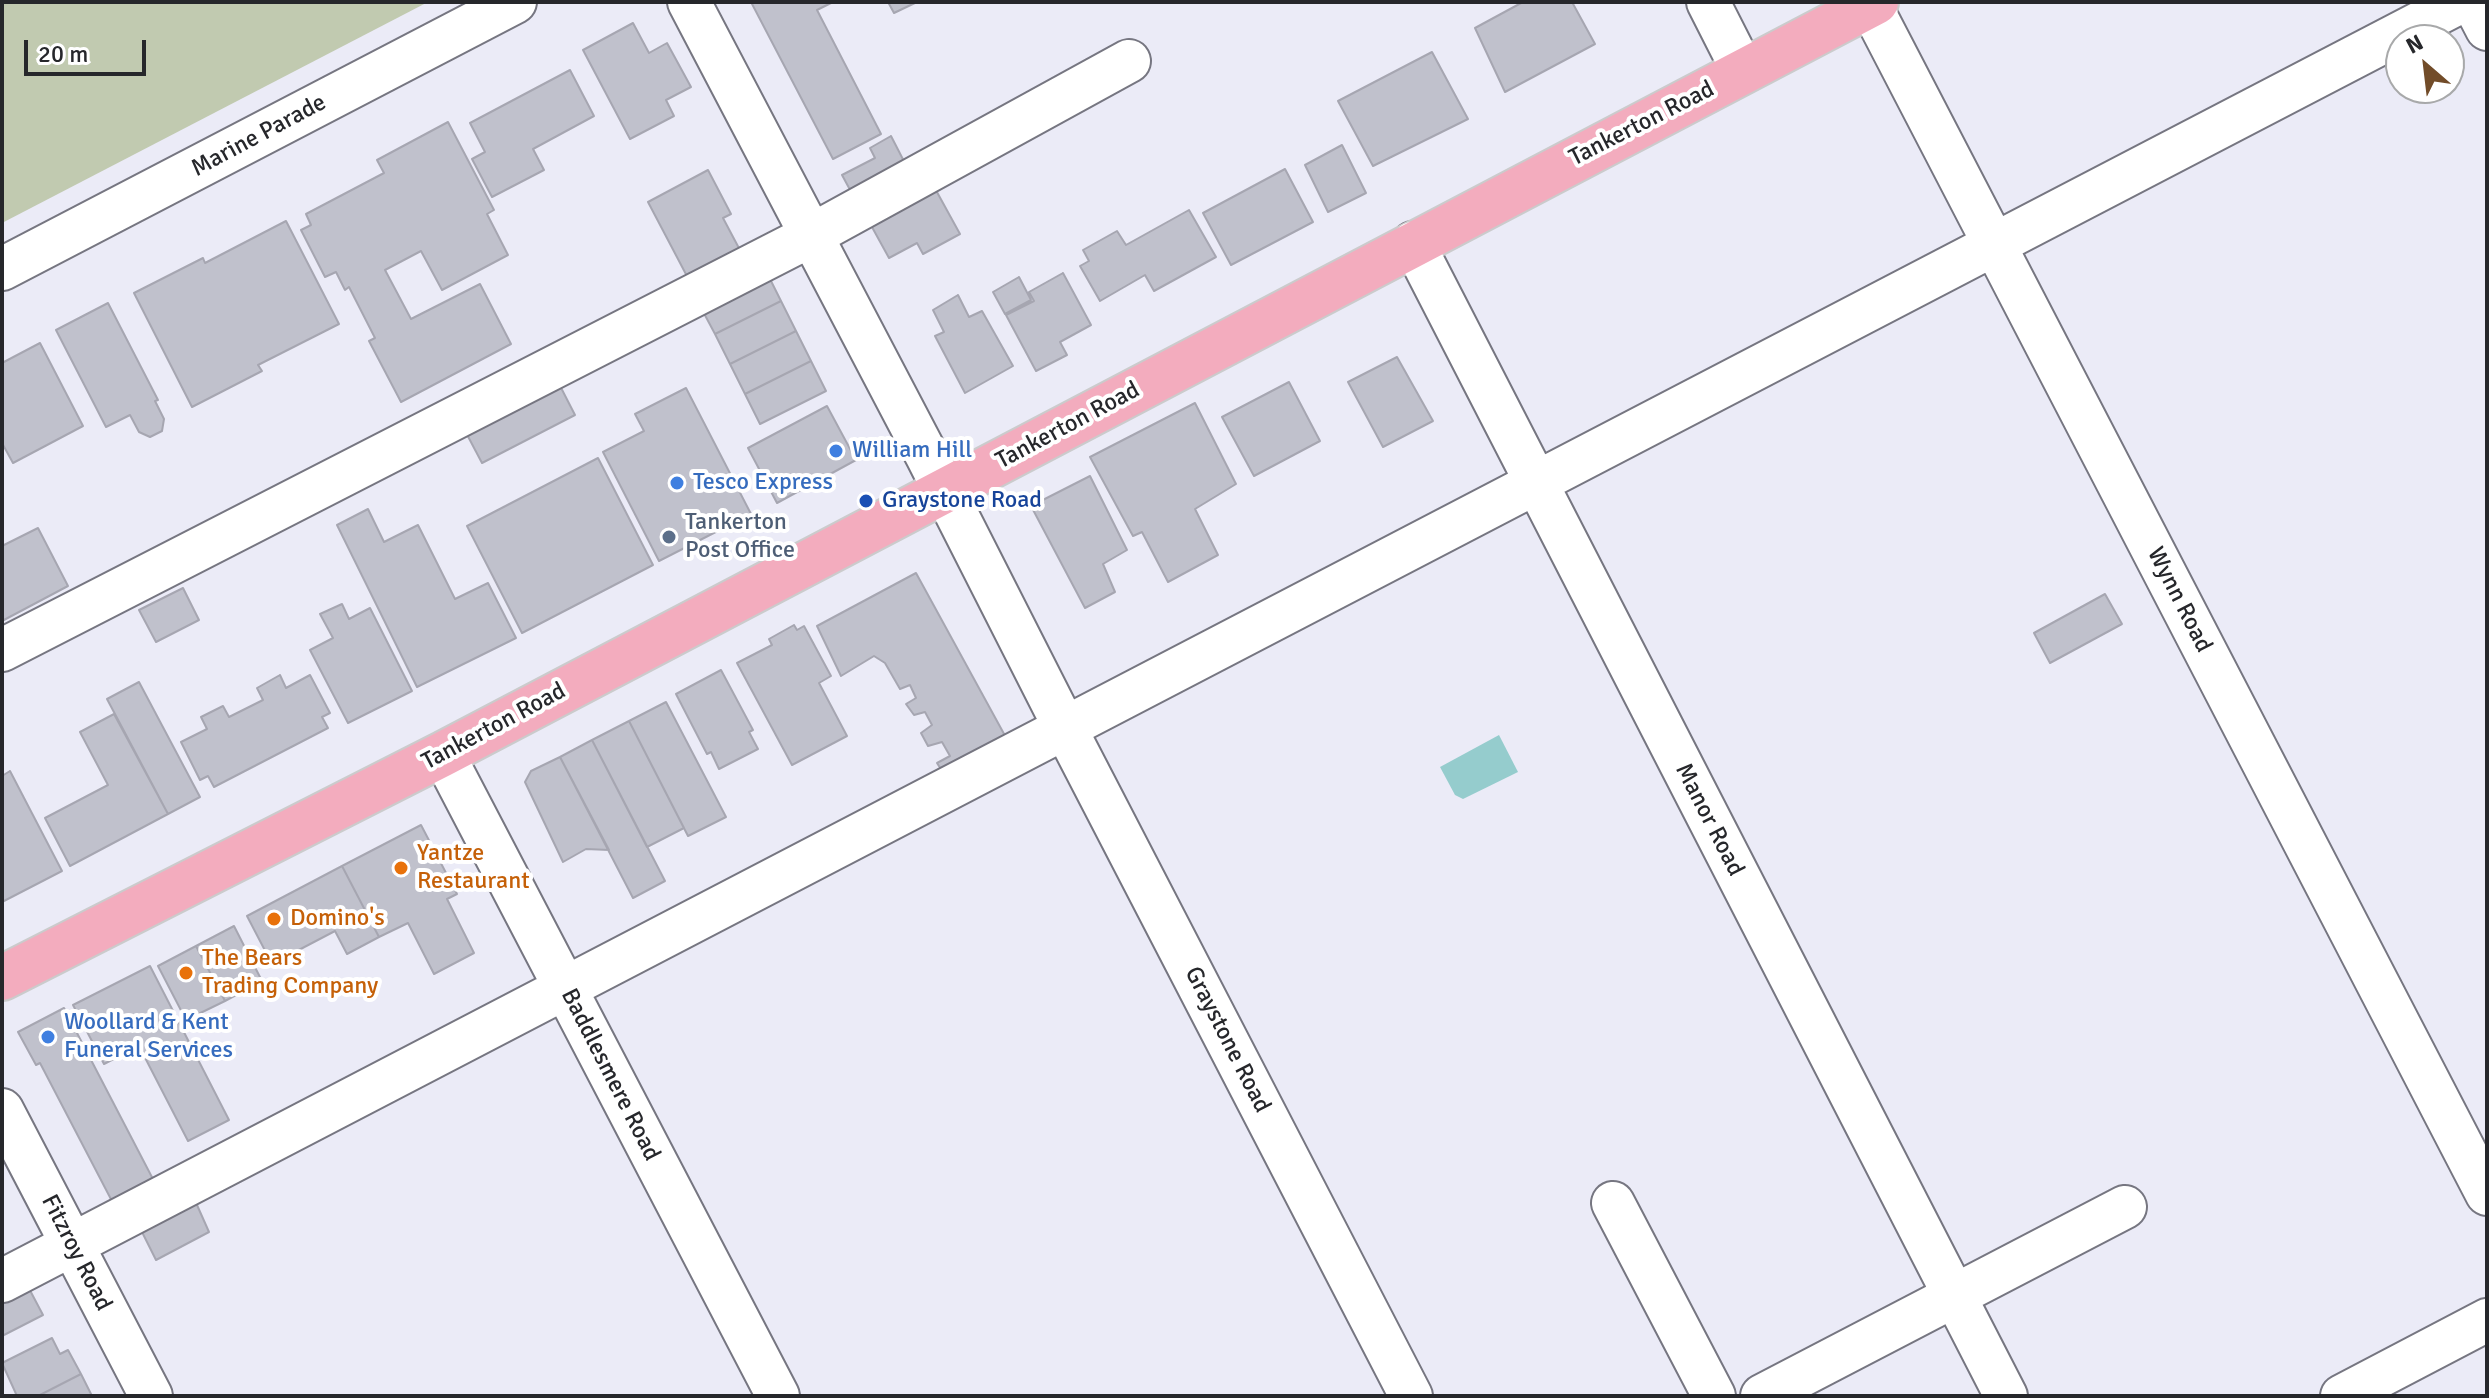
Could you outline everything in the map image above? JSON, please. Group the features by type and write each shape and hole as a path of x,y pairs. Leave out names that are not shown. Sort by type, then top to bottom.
{"main road":[{"name":"Tankerton Road","path":"2,978 443,754 1873,4"}],"street":[{"name":"Marine Parade","path":"2,269 515,2"},
{"name":"Graystone Road","path":"689,2 945,491 1411,1396"},
{"path":"1708,2 1743,71"},
{"path":"2,1281 2460,2"},
{"path":"2473,2 2487,29"},
{"name":"Wynn Road","path":"1873,4 2487,1194"},
{"path":"2,650 810,236 1129,61"},
{"name":"Manor Road","path":"1413,243 2006,1396"},
{"name":"Baddlesmere Road","path":"443,754 778,1396"},
{"name":"Fitzroy Road","path":"2,1110 151,1396"},
{"path":"1613,1203 1714,1396"},
{"path":"1762,1396 2125,1207"},
{"path":"2342,1396 2487,1320"}],"shaded area":[{"path":"2,2 428,2 2,223"},
{"path":"1499,735 1518,772 1463,799 1455,795 1440,767"}],"building":[{"path":"751,2 833,2 817,10 881,134 833,159"},
{"path":"888,2 917,2 894,13"},
{"path":"1523,2 1572,2 1595,44 1505,92 1475,28"},
{"path":"633,23 649,53 667,43 691,87 666,100 674,116 630,139 583,50"},
{"path":"1432,52 1468,119 1373,166 1338,101"},
{"path":"570,70 594,116 533,149 544,170 492,197 472,159 485,152 470,123"},
{"path":"448,122 494,210 487,214 508,255 442,290 421,251 385,270 411,319 480,284 511,344 401,402 369,341 375,338 349,287 345,290 336,272 325,277 301,230 311,225 306,214 384,173 377,160"},
{"path":"891,136 909,171 855,199 842,175 875,158 870,148"},
{"path":"1342,145 1366,193 1328,212 1305,165"},
{"path":"1285,169 1313,222 1231,265 1203,213"},
{"path":"708,170 731,214 723,218 741,252 689,280 648,202"},
{"path":"932,183 960,234 923,254 917,243 889,258 867,218"},
{"path":"1189,210 1216,257 1154,291 1145,275 1100,301 1080,266 1089,261 1083,250 1117,231 1126,245"},
{"path":"286,221 339,324 258,365 262,371 192,407 134,293 203,258 205,263"},
{"path":"766,271 781,301 715,334 699,304"},
{"path":"1063,273 1091,325 1060,342 1067,355 1036,371 1006,315 1034,301 1029,292"},
{"path":"1019,277 1031,300 1005,314 993,292"},
{"path":"958,295 969,317 982,311 1013,366 965,393 935,336 944,332 933,310"},
{"path":"781,301 796,331 730,364 715,334"},
{"path":"108,303 158,400 155,401 164,419 162,431 150,437 139,432 130,415 106,427 56,330"},
{"path":"796,331 811,361 745,394 730,364"},
{"path":"40,343 83,426 13,463 2,443 2,363"},
{"path":"1397,357 1433,421 1383,447 1348,382"},
{"path":"811,361 826,391 760,424 745,394"},
{"path":"556,378 575,415 482,463 463,427"},
{"path":"1289,382 1320,441 1254,476 1222,417"},
{"name":"Tesco Express","path":"686,388 751,514 659,561 603,452 644,431 635,414"},
{"path":"1195,403 1236,484 1195,509 1218,555 1168,582 1142,532 1133,536 1090,457"},
{"path":"827,406 856,460 777,503 748,448"},
{"path":"598,458 653,565 522,633 467,526"},
{"path":"1090,476 1127,550 1103,564 1115,592 1085,608 1031,506"},
{"path":"368,509 384,542 418,525 455,599 488,583 516,638 417,687 337,525"},
{"path":"38,528 68,586 2,621 2,546"},
{"path":"916,573 1009,743 946,777 937,763 950,756 942,742 928,746 921,733 932,725 925,712 914,715 906,704 916,698 910,685 900,689 885,663 874,656 841,676 817,626"},
{"path":"183,588 199,620 156,642 139,610"},
{"path":"2105,594 2122,624 2050,663 2034,633"},
{"path":"342,604 349,619 370,608 412,691 348,723 310,650 333,638 320,614"},
{"path":"794,625 797,630 804,626 831,676 819,683 847,736 792,765 737,663 772,645 769,639"},
{"path":"721,670 753,730 749,732 758,749 719,769 711,752 707,754 676,694"},
{"path":"280,675 286,688 310,675 330,713 322,717 328,728 214,787 208,776 200,780 181,742 207,729 201,717 223,706 229,717 263,700 257,688"},
{"path":"139,682 200,797 168,814 107,699"},
{"path":"666,702 726,817 688,836 629,721"},
{"path":"114,714 168,814 70,866 45,818 108,785 80,732"},
{"path":"629,721 684,828 647,847 592,740"},
{"path":"592,740 665,881 633,898 560,757"},
{"path":"560,757 609,850 586,849 563,862 525,782 531,771"},
{"path":"10,771 62,871 2,902 2,776"},
{"path":"421,825 457,894 447,899 474,953 434,974 408,923 379,937 342,866"},
{"path":"342,866 379,937 347,954 335,931 272,964 247,916"},
{"path":"234,926 262,981 225,1001 196,946"},
{"path":"196,946 225,1001 186,1020 158,966"},
{"path":"150,966 229,1120 188,1141 139,1046 104,1064 73,1005"},
{"path":"64,1008 155,1183 114,1205 40,1063 36,1065 18,1032"},
{"path":"193,1196 209,1232 156,1260 138,1224"},
{"path":"24,1279 43,1315 2,1336 2,1290"},
{"path":"52,1338 60,1354 68,1350 81,1374 38,1396 17,1396 2,1363"},
{"path":"81,1374 92,1396 38,1396"}],"place":[{"name":"William Hill","path":"836,451"},
{"name":"Tesco Express","path":"677,483"},
{"name":"Graystone Road","path":"866,501"},
{"name":"Tankerton Post Office","path":"669,537"},
{"name":"Yantze Restaurant","path":"401,868"},
{"name":"Domino's","path":"274,919"},
{"name":"The Bears Trading Company","path":"186,973"},
{"name":"Woollard & Kent Funeral Services","path":"48,1037"}]}
